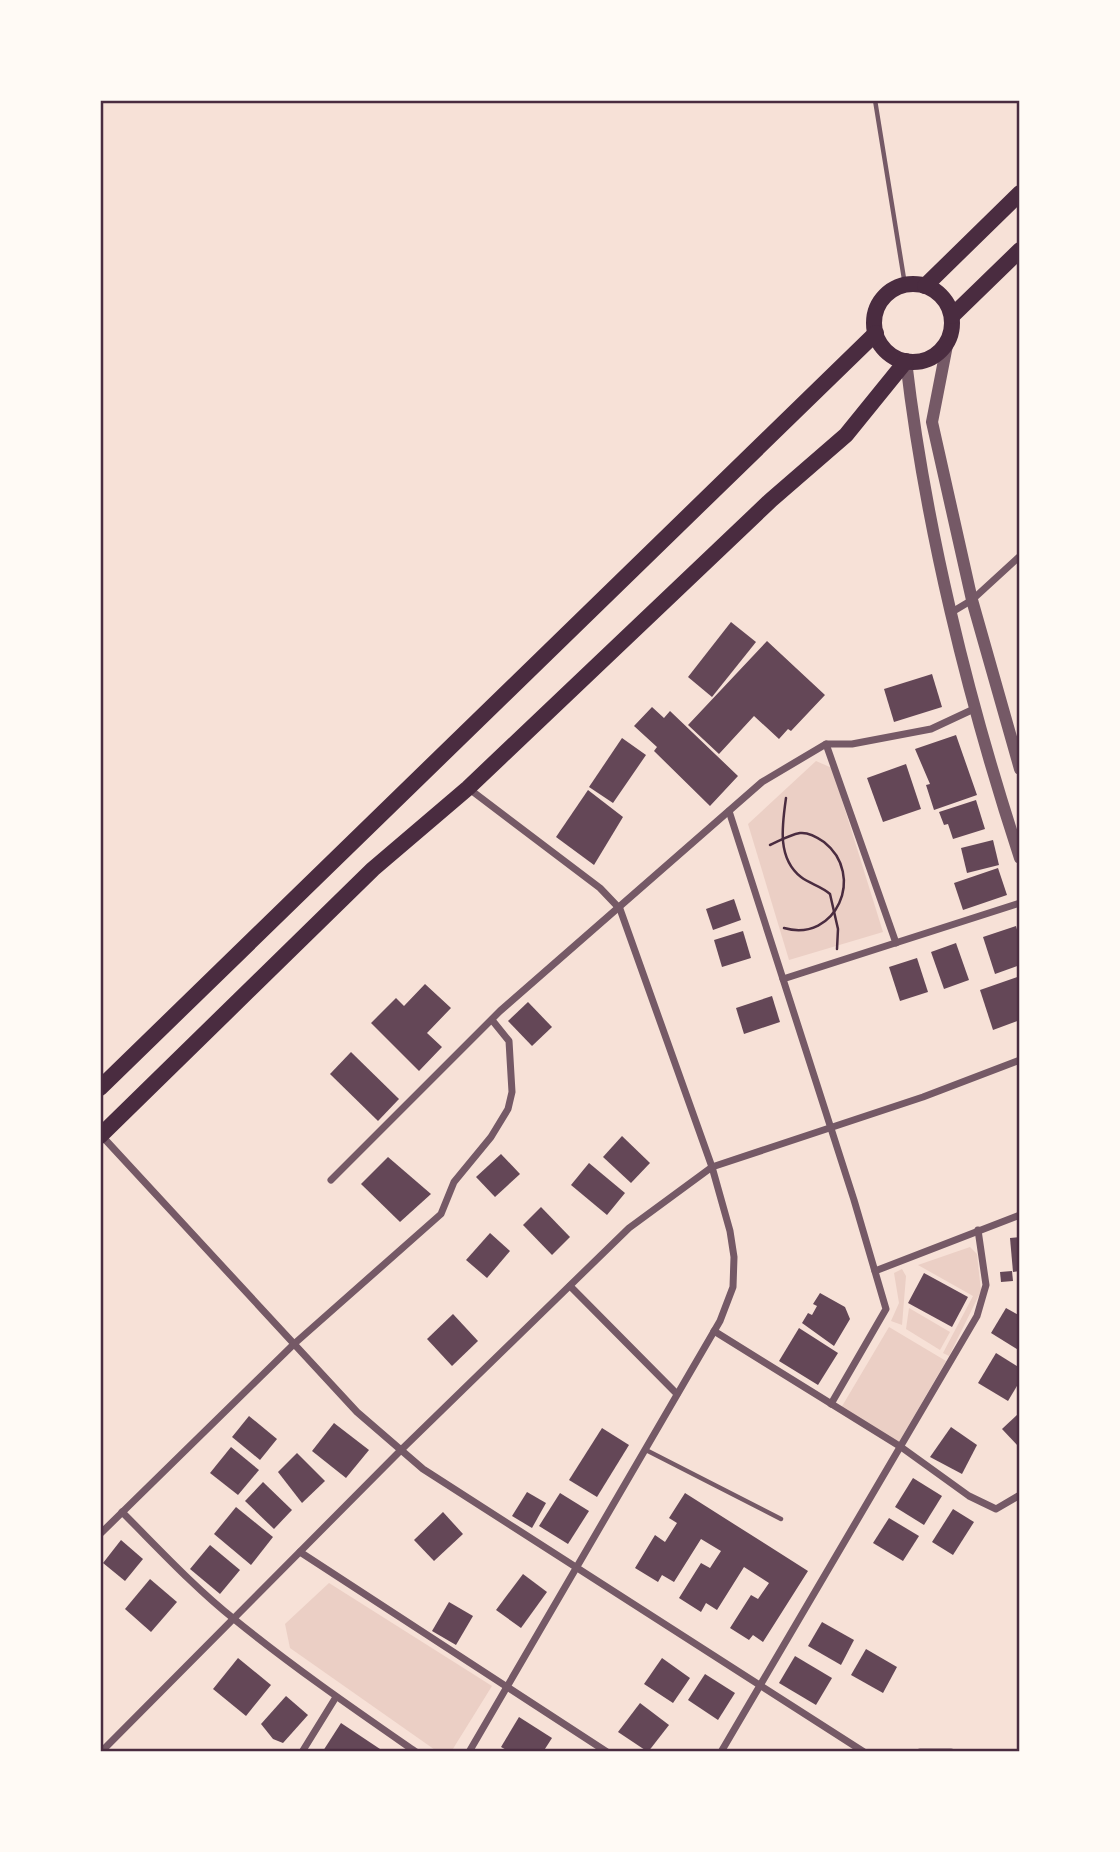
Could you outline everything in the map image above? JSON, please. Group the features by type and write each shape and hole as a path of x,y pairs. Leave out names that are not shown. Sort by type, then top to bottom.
{"highway":[{"path":"925,286 1020,193"},
{"path":"952,316 1020,250"},
{"path":"905,285 925,286 943,297 952,316 948,340 930,358 906,361 884,348 876,333 876,312 880,302 896,288 905,285"},
{"path":"100,1088 876,333"},
{"path":"101,1135 373,869 468,788 761,509 846,435 906,361"}],"street":[{"path":"948,340 932,422 972,600 1020,769"},
{"path":"906,361 914,433 952,612 992,774 1020,858"},
{"path":"952,612 972,600 1020,556"},
{"path":"331,1180 492,1020 762,782 826,744 852,744 931,729 976,708"},
{"path":"826,744 896,943"},
{"path":"468,788 600,888 620,909 712,1167 734,1257 733,1287 714,1331 469,1752"},
{"path":"729,811 886,1309 831,1404"},
{"path":"783,979 1020,903"},
{"path":"100,1534 294,1344 440,1214 454,1182 491,1137 508,1109 512,1092 509,1041 492,1020"},
{"path":"101,1752 401,1450 629,1228 712,1167 1020,1060"},
{"path":"101,1135 357,1412 422,1469 578,1566 864,1752"},
{"path":"875,1271 1020,1215"},
{"path":"721,1752 977,1316 986,1285 978,1230"},
{"path":"570,1286 677,1394"},
{"path":"714,1331 901,1447 969,1496 996,1509 1020,1495"},
{"path":"122,1512 182,1573 234,1619 336,1697 416,1752"},
{"path":"300,1552 607,1752"},
{"path":"302,1752 336,1697"},
{"path":"921,1751 951,1752"}],"lane":[{"path":"875,100 905,285"},
{"path":"646,1450 781,1519"}],"path":[{"path":"786,799 783,839 790,867 803,879 830,894 838,929 835,963"},
{"path":"770,845 802,832 816,836 834,850 846,878 843,897 835,911 811,928 785,928"}],"shaded area":[{"path":"816,761 832,768 883,932 789,960 748,824"},
{"path":"970,1247 977,1254 981,1291 949,1356 943,1353 973,1296 918,1265"},
{"path":"902,1269 906,1276 902,1325 891,1321 899,1303 894,1273"},
{"path":"909,1308 950,1332 940,1350 906,1329"},
{"path":"889,1327 946,1361 899,1442 841,1408"},
{"path":"329,1583 492,1686 451,1752 438,1752 290,1648 285,1624"}],"building":[{"path":"731,622 756,642 712,697 688,677"},
{"path":"767,641 825,695 791,731 788,729 779,739 754,716 719,754 688,725"},
{"path":"932,674 942,707 894,722 884,689"},
{"path":"652,707 664,718 670,711 738,776 710,806 654,751 657,747 634,726"},
{"path":"956,735 977,795 934,810 926,785 930,784 915,749"},
{"path":"622,738 646,755 613,803 589,787"},
{"path":"906,764 921,809 883,822 867,778"},
{"path":"588,790 623,817 594,865 556,837"},
{"path":"976,800 985,829 953,839 948,824 944,825 939,812"},
{"path":"993,840 999,865 967,873 961,848"},
{"path":"998,868 1007,895 963,910 954,883"},
{"path":"734,899 741,920 713,930 706,909"},
{"path":"1016,926 1020,940 1020,965 995,974 983,937"},
{"path":"743,931 751,958 722,967 714,940"},
{"path":"956,943 969,980 944,989 931,952"},
{"path":"917,958 928,992 900,1001 889,967"},
{"path":"1020,976 1020,1020 993,1030 980,990"},
{"path":"425,984 451,1008 427,1033 442,1047 419,1071 371,1023 396,998 404,1006"},
{"path":"772,996 780,1022 744,1034 736,1008"},
{"path":"528,1002 552,1027 532,1046 508,1021"},
{"path":"351,1052 399,1099 378,1121 330,1074"},
{"path":"622,1136 650,1163 631,1183 603,1157"},
{"path":"501,1154 520,1174 495,1197 476,1177"},
{"path":"388,1157 431,1194 400,1222 361,1184"},
{"path":"589,1163 625,1193 607,1215 571,1185"},
{"path":"541,1207 570,1237 552,1255 523,1225"},
{"path":"490,1233 510,1251 487,1278 466,1260"},
{"path":"1020,1237 1020,1271 1013,1272 1010,1238"},
{"path":"1012,1271 1013,1281 1001,1282 1000,1272"},
{"path":"924,1273 968,1297 952,1327 908,1303"},
{"path":"820,1293 845,1307 850,1319 834,1346 802,1323 808,1313 812,1315 817,1306 813,1304"},
{"path":"1006,1308 1020,1316 1020,1351 991,1333"},
{"path":"453,1314 478,1341 452,1366 427,1339"},
{"path":"799,1328 838,1353 818,1385 779,1361"},
{"path":"996,1353 1020,1368 1020,1381 1008,1401 978,1383"},
{"path":"1020,1412 1020,1448 1002,1429"},
{"path":"249,1416 277,1439 260,1460 232,1437"},
{"path":"334,1423 369,1450 346,1478 312,1451"},
{"path":"951,1427 977,1445 962,1474 930,1457"},
{"path":"602,1428 629,1445 597,1497 569,1480"},
{"path":"231,1447 259,1470 238,1495 210,1473"},
{"path":"297,1453 325,1481 302,1503 278,1472"},
{"path":"913,1478 942,1496 924,1525 895,1507"},
{"path":"263,1482 292,1510 274,1529 245,1501"},
{"path":"527,1492 546,1503 532,1528 512,1516"},
{"path":"560,1493 589,1511 568,1544 539,1526"},
{"path":"685,1493 808,1571 763,1642 753,1635 749,1640 730,1628 751,1595 758,1599 769,1583 744,1567 717,1610 706,1603 701,1612 679,1598 701,1563 710,1568 721,1551 701,1539 674,1582 662,1575 658,1582 635,1568 655,1535 665,1542 677,1523 669,1518"},
{"path":"236,1507 273,1537 251,1565 214,1534"},
{"path":"953,1509 974,1522 953,1555 932,1542"},
{"path":"443,1512 463,1534 434,1561 414,1540"},
{"path":"889,1518 919,1536 903,1561 873,1543"},
{"path":"121,1540 143,1559 125,1581 103,1563"},
{"path":"210,1545 240,1570 220,1594 190,1569"},
{"path":"523,1574 547,1592 521,1628 496,1610"},
{"path":"150,1579 177,1602 151,1632 125,1609"},
{"path":"449,1602 473,1616 456,1645 432,1631"},
{"path":"822,1622 854,1640 841,1665 808,1646"},
{"path":"866,1649 897,1667 883,1693 851,1675"},
{"path":"795,1656 832,1678 816,1705 779,1683"},
{"path":"238,1658 271,1685 246,1716 213,1689"},
{"path":"662,1658 690,1678 673,1703 644,1684"},
{"path":"705,1674 735,1693 718,1720 688,1700"},
{"path":"286,1696 308,1715 283,1743 273,1739 261,1724"},
{"path":"640,1703 669,1725 648,1752 618,1732"},
{"path":"519,1717 552,1738 543,1752 510,1752 501,1747"},
{"path":"341,1723 380,1749 377,1752 323,1751"}]}
